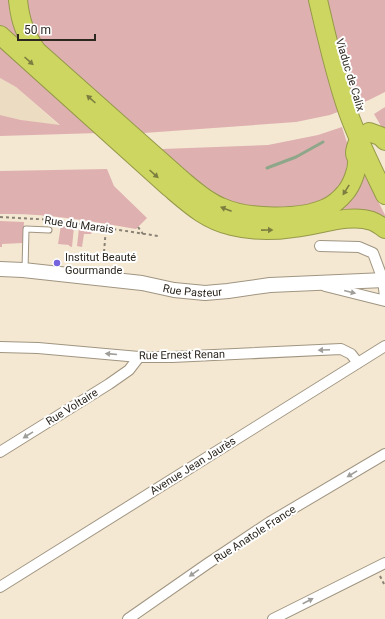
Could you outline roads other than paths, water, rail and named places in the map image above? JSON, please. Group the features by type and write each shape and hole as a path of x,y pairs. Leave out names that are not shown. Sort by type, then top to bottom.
{"highway":[{"path":"12,0 15,22 19,32 28,39 37,51 181,180 206,199 220,207 247,215 295,216 313,213 327,208 336,202 346,192 356,166 357,158 355,154 370,142"},
{"path":"18,0 21,20 28,39"},
{"name":"Viaduc de Calix","path":"318,0 341,90 370,142"},
{"name":"Viaduc de Calix","path":"329,0 352,87 370,142"},
{"path":"0,35 197,211 211,219 231,226 251,229 281,229 353,219 372,221 385,229"},
{"path":"370,142 385,167"},
{"path":"370,142 385,195"}],"main road":[{"name":"Rue Pasteur","path":"0,269 25,270 142,283 168,289 205,293 228,291 255,286 384,280"}],"street":[{"path":"320,246 359,247 374,253 384,280 385,297"},
{"path":"315,283 385,301"},
{"name":"Avenue Jean Jaurès","path":"0,587 385,346"},
{"name":"Rue Ernest Renan","path":"0,347 38,348 139,357 172,357 341,349 351,354 358,363"},
{"name":"Rue Voltaire","path":"0,452 109,384 129,370 139,357"},
{"name":"Rue Anatole France","path":"128,619 270,522 385,454"},
{"path":"273,619 385,563"}],"lane":[{"path":"25,270 26,229 48,230"}],"waterway":[{"path":"267,168 296,157 323,142"}],"place":[{"name":"Institut Beauté Gourmande","path":"57,263"}]}
